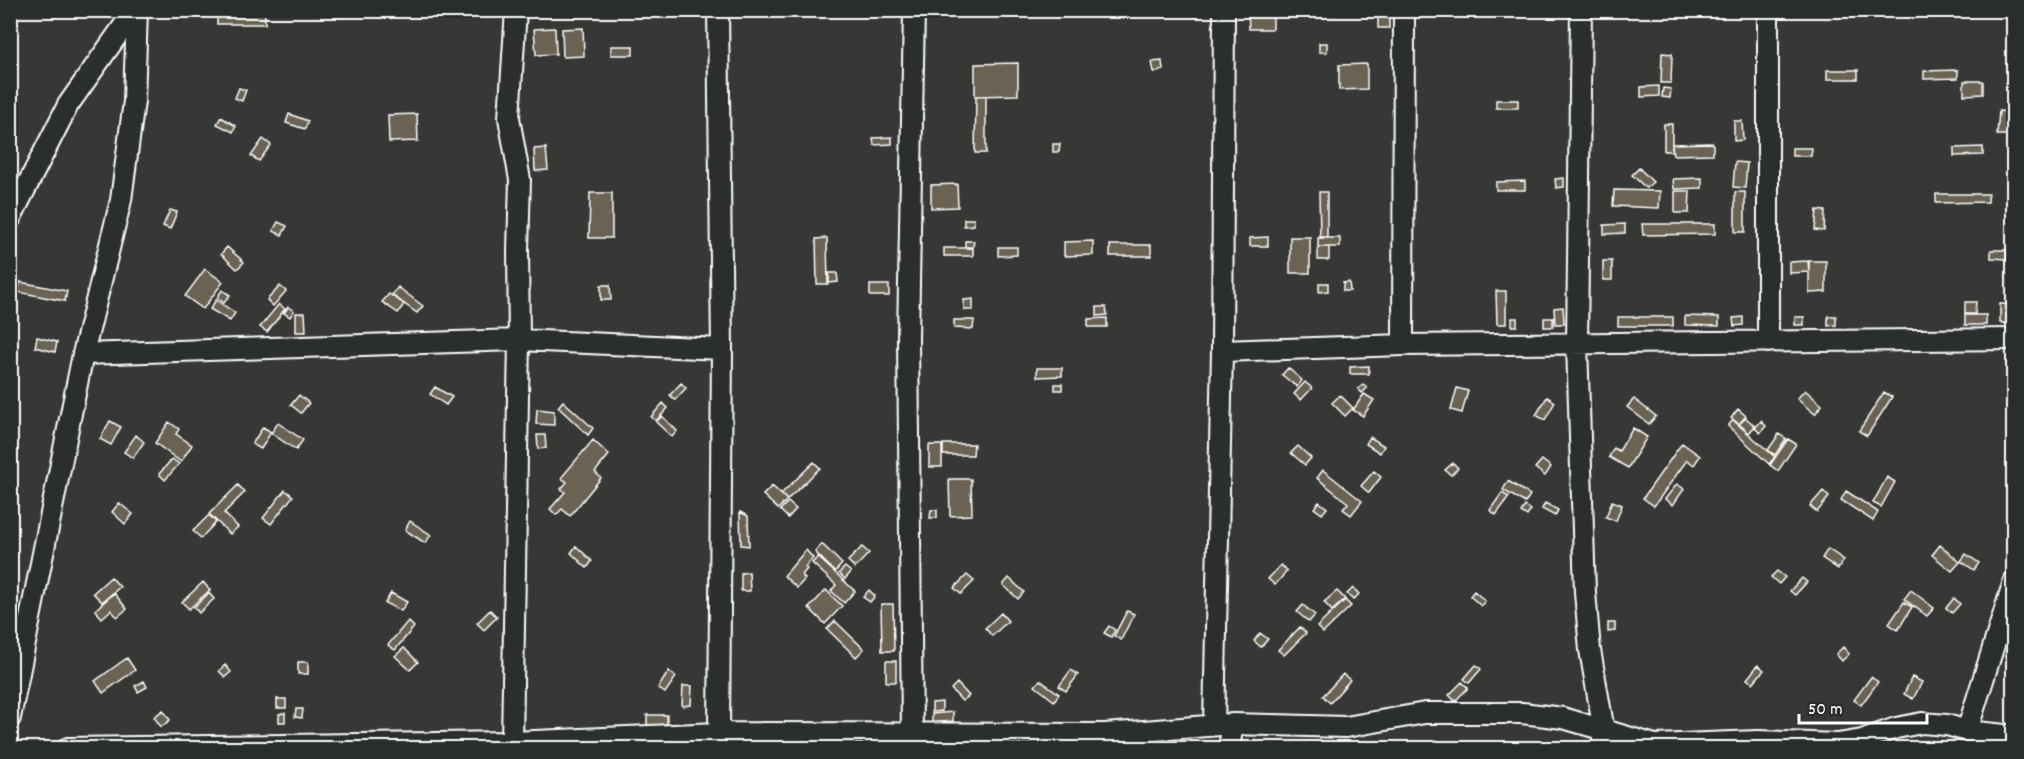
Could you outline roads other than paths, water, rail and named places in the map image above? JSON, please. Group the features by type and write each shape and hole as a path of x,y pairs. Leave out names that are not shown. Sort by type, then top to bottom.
{"street":[{"path":"10,219 68,105 136,10"},
{"path":"10,718 83,354 122,200 134,101 136,10"},
{"path":"512,742 520,180 509,118 516,10"},
{"path":"718,10 722,349 719,733"},
{"path":"912,733 908,338 914,10"},
{"path":"1224,10 1223,724 1229,748"},
{"path":"1403,345 1404,10"},
{"path":"1581,10 1577,344 1584,592 1603,740"},
{"path":"1768,10 1768,342"},
{"path":"1222,351 1403,345 2013,339"},
{"path":"83,354 519,340 722,349"},
{"path":"1967,731 2013,581"},
{"path":"68,748 512,742 587,744 719,733 912,733 1103,741 1223,724 1346,727 1425,713 1522,713 1563,718 1603,740 1655,745 1758,741 1838,744 1862,740 1896,728 1922,723 2013,736"}]}
